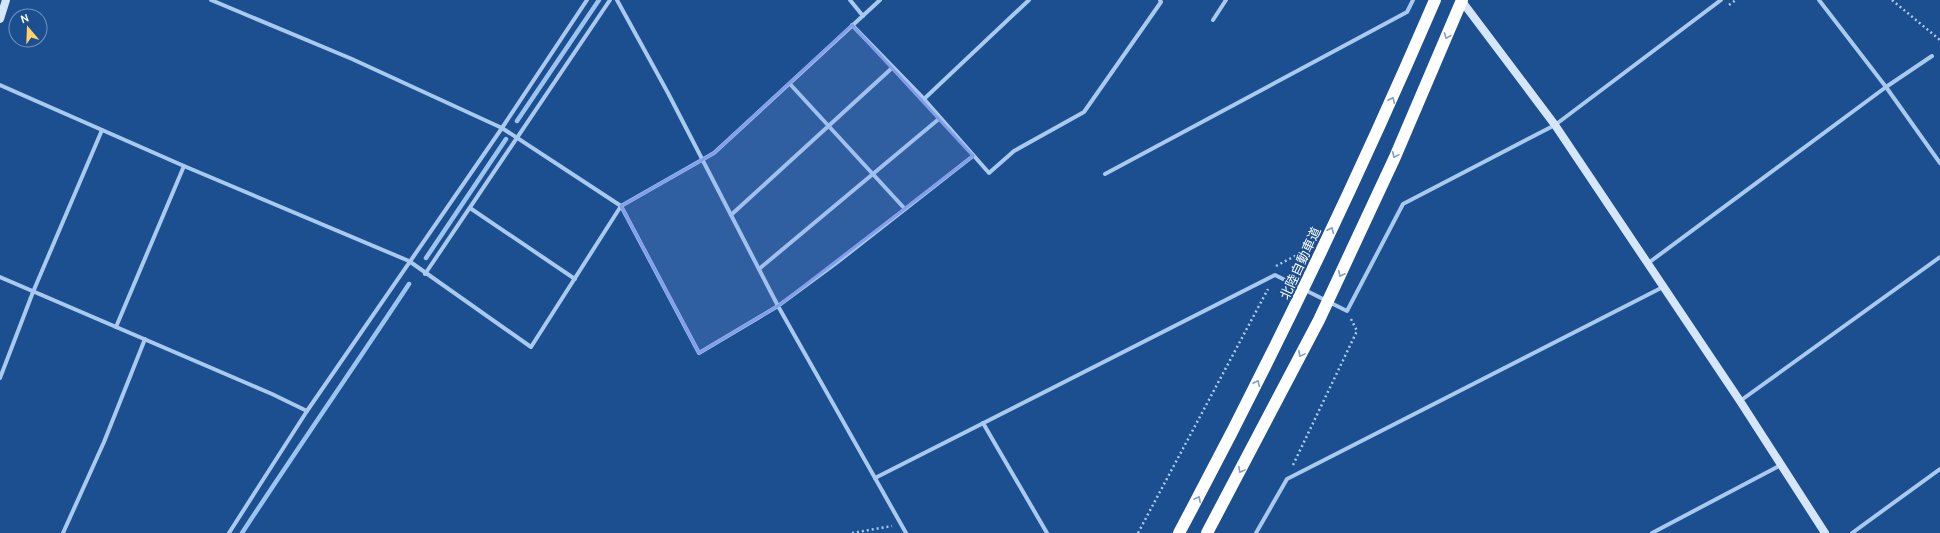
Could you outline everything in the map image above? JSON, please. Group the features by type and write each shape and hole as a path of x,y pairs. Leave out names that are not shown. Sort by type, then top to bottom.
{"highway":[{"name":"北陸自動車道","path":"1179,533 1241,417 1296,304 1398,86 1435,0"},
{"path":"1207,533 1319,320 1395,157 1461,0"}],"street":[{"path":"0,18 6,0"},
{"path":"211,0 352,59 502,128 518,137 621,206 699,353 778,306 973,156"},
{"path":"229,533 307,411 502,128 587,0"},
{"path":"425,274 610,0"},
{"path":"617,0 703,160 778,306 906,533"},
{"path":"850,0 863,16"},
{"path":"0,85 184,166 409,261 425,274 531,347 621,206 714,153 880,0"},
{"path":"924,99 1029,0"},
{"path":"852,25 892,68 924,99 973,156 990,173 1014,151 1084,112 1161,2 1160,0"},
{"path":"1213,20 1226,0"},
{"path":"1105,174 1407,12 1413,0"},
{"path":"1461,0 1555,125 1740,401 1826,533"},
{"path":"875,478 1275,275 1347,311 1404,204 1555,125 1721,0"},
{"path":"1819,0 1886,87 1940,163"},
{"path":"1647,264 1886,87 1932,56"},
{"path":"731,215 892,68"},
{"path":"790,84 905,209"},
{"path":"759,269 940,118"},
{"path":"0,378 33,292 102,130"},
{"path":"116,327 184,166"},
{"path":"470,208 575,279"},
{"path":"1740,401 1940,257"},
{"path":"0,277 272,394 307,411"},
{"path":"1256,533 1286,479 1663,287"},
{"path":"63,533 104,442 144,339"},
{"path":"984,423 1047,533"},
{"path":"1652,533 1782,465"},
{"path":"1852,533 1940,469"}],"path":[{"path":"1892,0 1940,40"},
{"path":"1274,267 1295,256 1302,260"},
{"path":"1138,533 1275,275"},
{"path":"1286,479 1357,331 1347,311"},
{"path":"852,533 902,525"}],"highlighted area":[{"path":"852,25 973,156 778,306 699,353 621,206 714,153"}],"waterway":[{"path":"517,121 599,0"},
{"path":"426,258 506,139"},
{"path":"242,533 409,284"}]}
